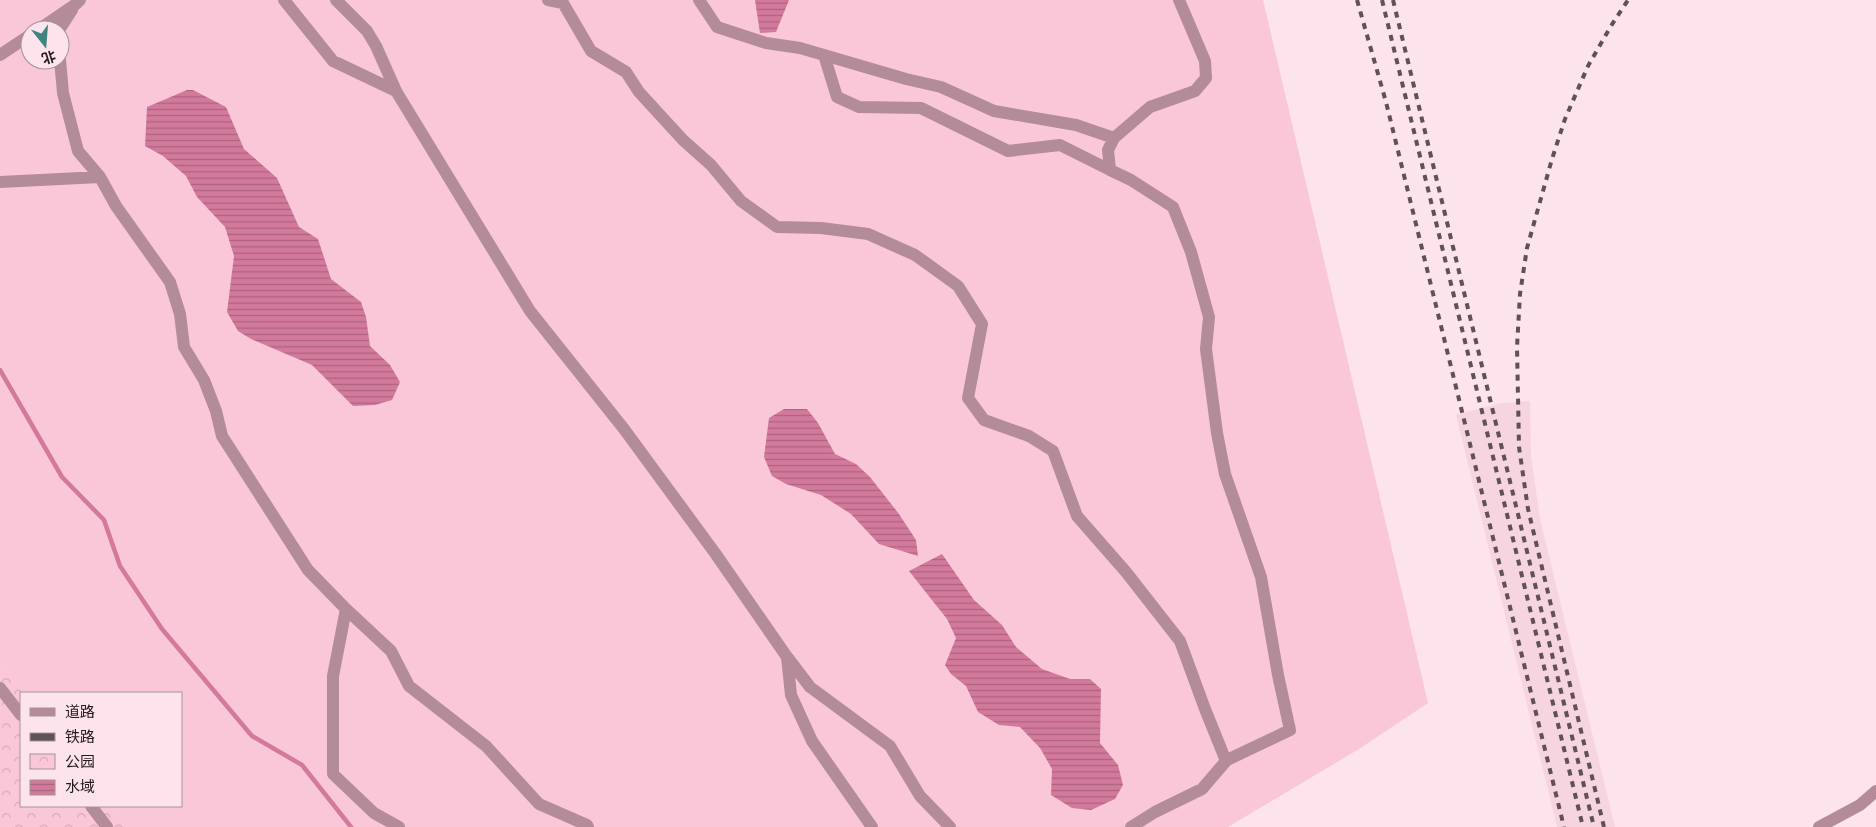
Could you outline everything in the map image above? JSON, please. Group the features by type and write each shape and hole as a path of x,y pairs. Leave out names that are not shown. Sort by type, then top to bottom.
{"street":[{"path":"284,0 333,61 396,91"},
{"path":"336,0 367,31 376,46 396,91 530,311 624,428 810,687 890,746 920,796 950,827"},
{"path":"548,0 563,4 591,51 626,72 638,92 683,140 712,165 741,201 777,226 821,228 868,234 915,255 958,286 982,324 968,398 984,420 1028,436 1053,451 1077,516 1126,572 1180,640 1225,762"},
{"path":"699,0 717,27 766,42 800,48 906,79 941,87 994,111 1076,125 1114,138"},
{"path":"1110,170 1108,150 1114,138 1150,108 1195,92 1206,78 1206,61 1179,0"},
{"path":"52,20 78,2"},
{"path":"66,20 78,2"},
{"path":"0,55 20,42"},
{"path":"824,55 837,97 859,107 920,108 1008,151 1060,144 1131,180 1173,207 1191,252 1209,317 1206,349 1216,433 1225,474 1261,577 1278,676 1290,730 1225,762 1202,789 1155,812 1131,827"},
{"path":"61,70 63,93 78,151 100,177 116,206 170,282 180,314 184,347 204,380 216,411 222,436 308,570 391,652 409,686 486,746 539,804 588,827"},
{"path":"0,182 100,177"},
{"path":"346,609 333,676 333,774 374,813 399,827"},
{"path":"787,657 791,695 812,741 872,827"},
{"path":"0,688 20,715"},
{"path":"1828,825 1860,805 1876,791"},
{"path":"92,807 107,827"}],"shaded area":[{"path":"1530,401 1531,455 1540,519 1615,827 1557,827 1456,415 1501,403"}],"green space":[{"path":"0,0 1263,0 1428,703 1359,749 1228,827 126,827 111,807 182,807 182,692 22,692 0,663"},
{"path":"0,663 22,692 20,692 20,807 111,807 126,827 0,827"}],"water":[{"path":"755,0 789,0 776,32 760,33"},
{"path":"187,90 193,90 226,107 244,149 277,178 299,227 318,239 331,279 361,302 366,317 370,346 390,365 400,382 392,400 375,405 353,406 312,365 251,339 238,331 227,312 234,256 225,227 197,197 186,176 163,156 145,146 147,107"},
{"path":"784,409 807,409 818,423 835,454 856,464 870,477 899,514 916,540 918,556 879,544 851,514 821,495 786,484 772,476 764,457 769,418"},
{"path":"942,554 974,600 1002,625 1016,647 1042,669 1070,679 1090,679 1101,689 1100,743 1118,765 1123,785 1115,799 1091,810 1072,808 1051,795 1052,769 1040,748 1020,727 999,725 978,712 966,686 951,674 945,665 956,638 947,619 909,571"}],"waterway":[{"path":"0,370 62,477 104,520 120,566 162,629 252,736 302,765 351,827"}],"railway":[{"path":"1357,0 1386,102 1564,827"},
{"path":"1382,0 1583,827"},
{"path":"1393,0 1594,827"},
{"path":"1604,827 1528,509 1519,447 1517,347 1520,294 1527,248 1552,159 1565,119 1588,66 1628,0"}]}
